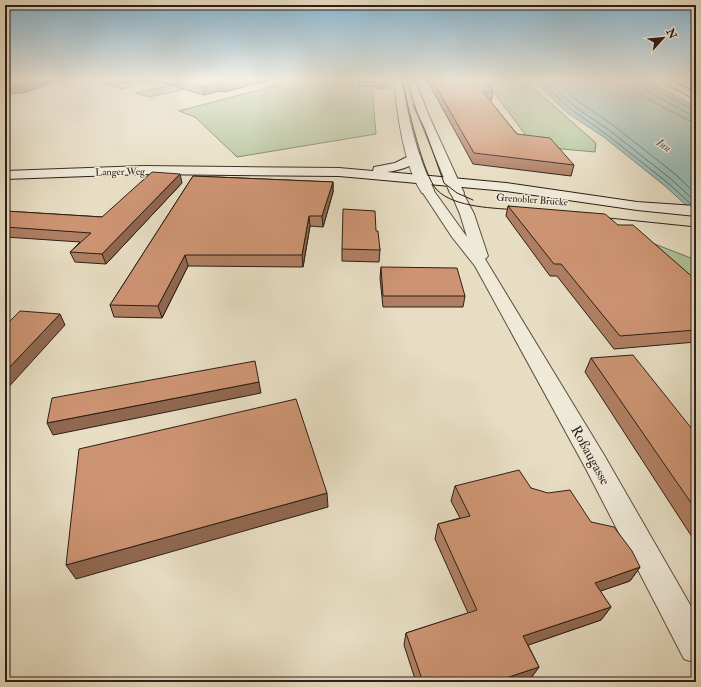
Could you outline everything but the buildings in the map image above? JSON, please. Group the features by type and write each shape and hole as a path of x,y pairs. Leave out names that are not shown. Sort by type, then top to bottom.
{"main road":[{"path":"404,112 415,158 424,185"},
{"path":"422,112 452,182"},
{"path":"338,172 369,171 394,168 415,158"},
{"name":"Langer Weg","path":"5,175 144,170 338,172 424,185"},
{"name":"Langer Weg","path":"234,171 424,185"},
{"name":"Grenobler Brücke","path":"424,185 452,182 637,206"},
{"name":"Grenobler Brücke","path":"452,182 637,206 696,211"}],"street":[{"name":"Roßaugasse","path":"452,182 467,214 482,265"},
{"name":"Roßaugasse","path":"424,185 457,234 482,265 595,462 696,647"}],"green space":[{"path":"182,112 374,112 376,134 237,157 195,117"},
{"path":"509,112 561,112 596,143 595,152 562,149 530,141"},
{"path":"634,236 696,260 696,290"}],"water":[{"name":"Inn","path":"567,112 696,112 696,214 665,186 604,137"}],"tram line":[{"path":"410,112 426,170 437,190 445,196 465,204 487,208 519,210"},
{"path":"416,112 425,130 444,183 457,193 473,200"},
{"path":"599,217 696,227"}]}
